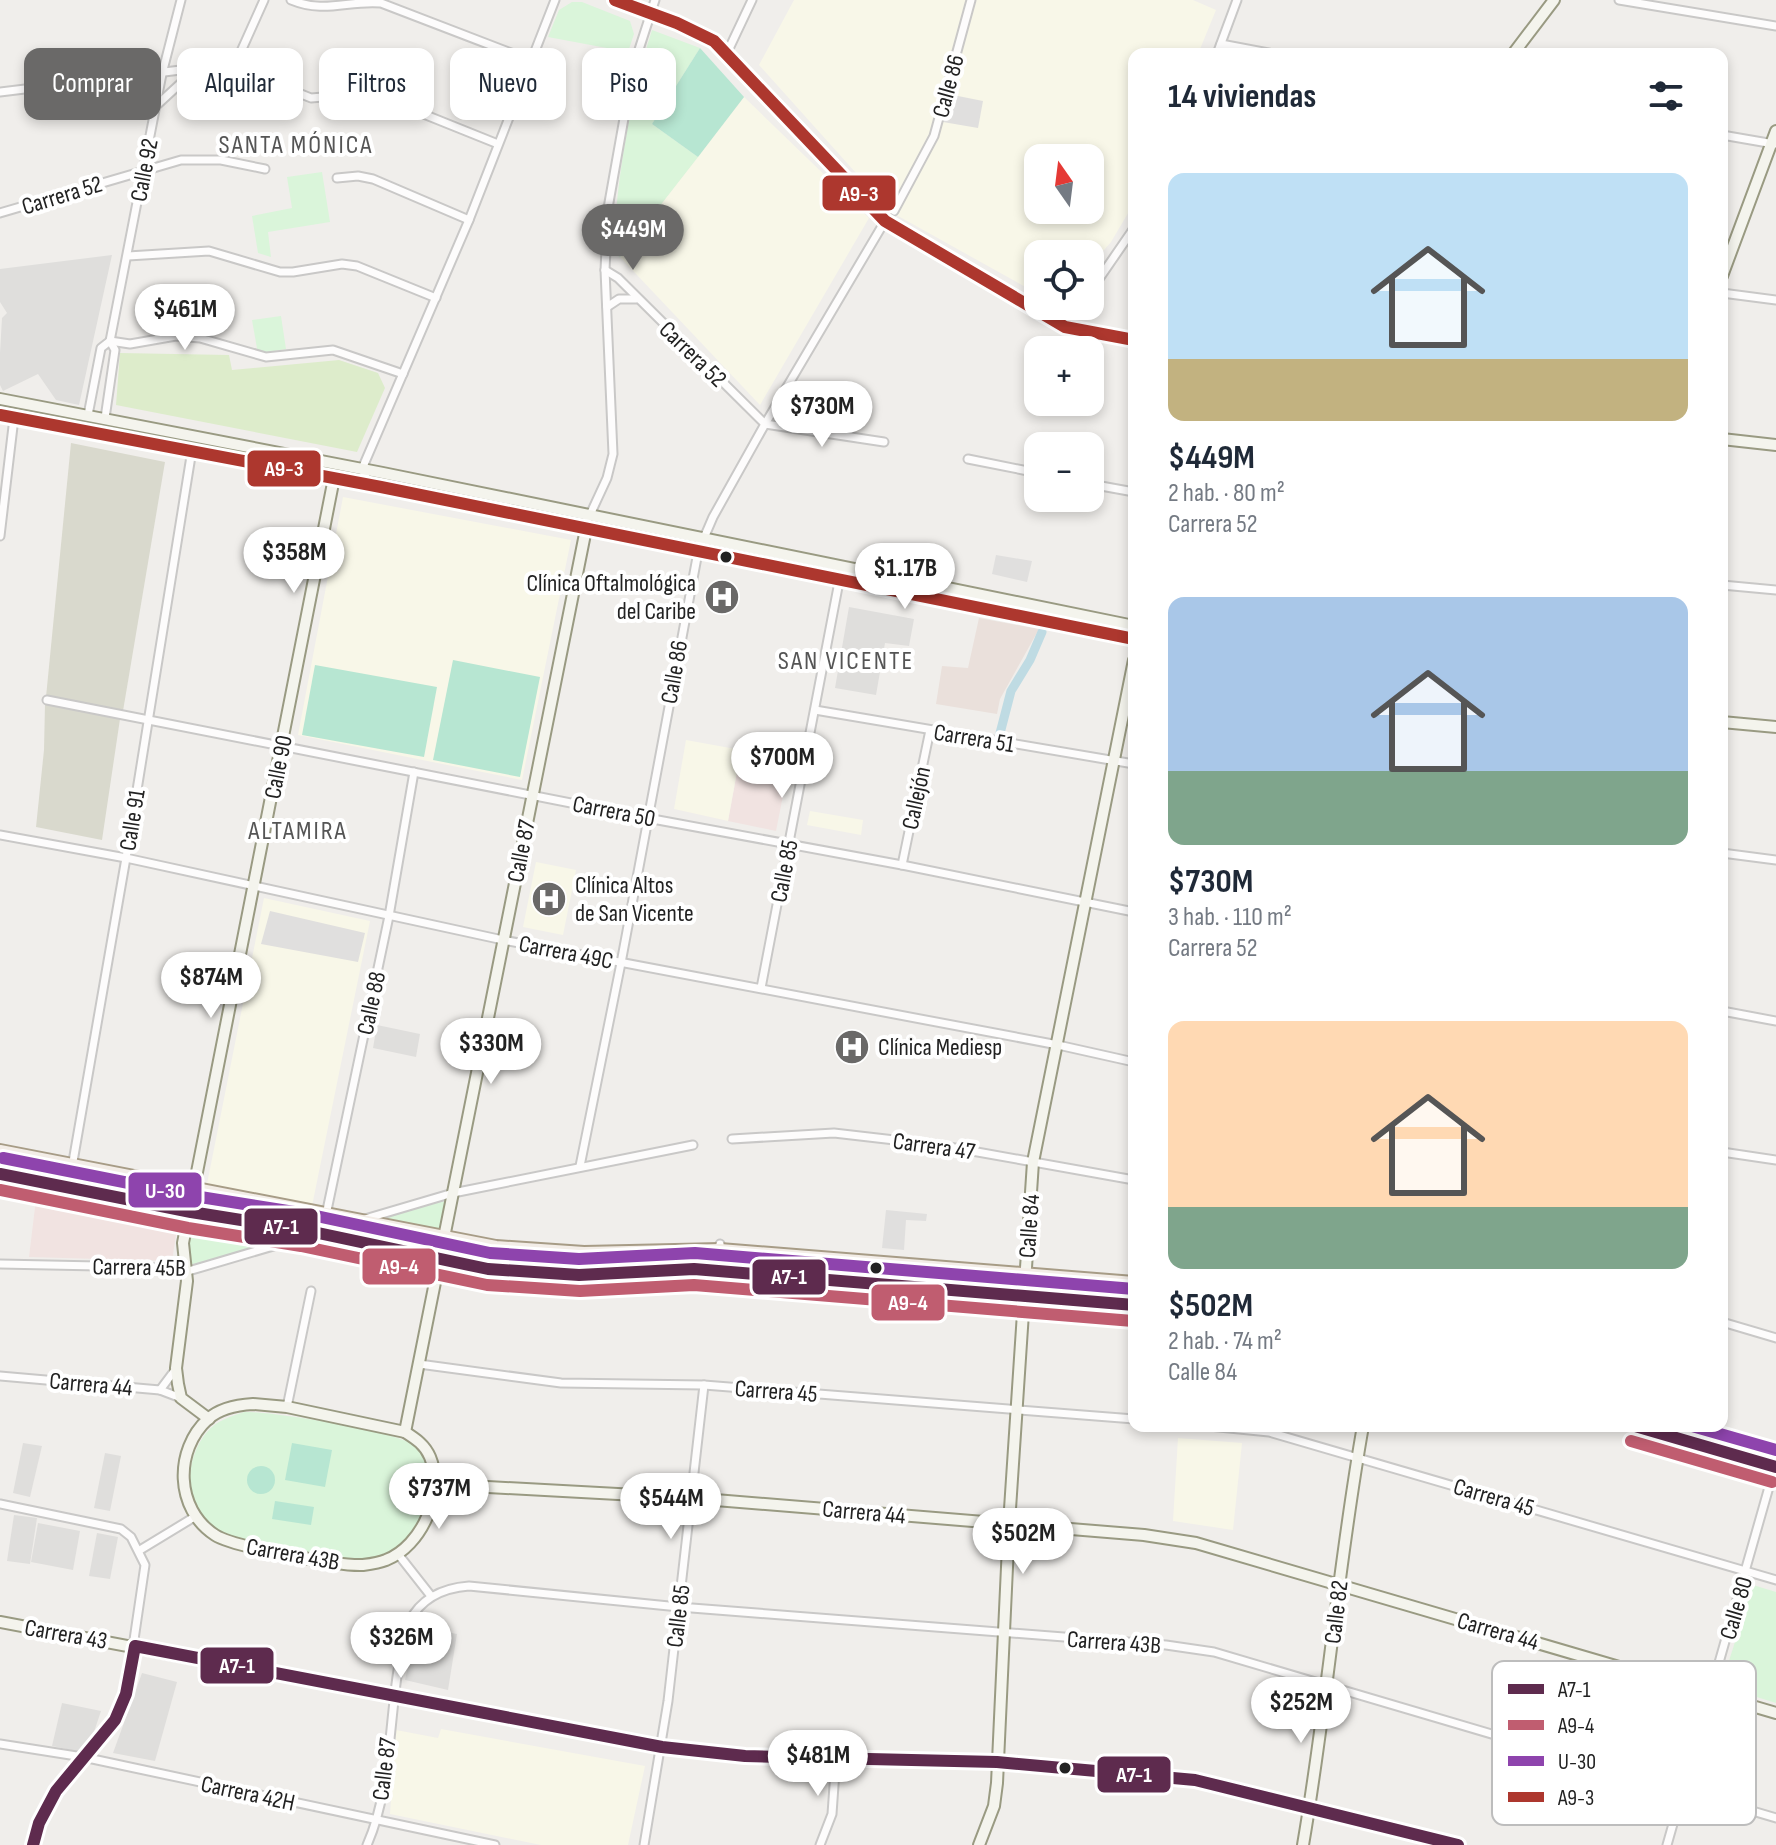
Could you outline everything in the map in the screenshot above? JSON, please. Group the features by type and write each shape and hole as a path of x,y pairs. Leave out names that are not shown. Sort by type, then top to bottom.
{"main road":[{"path":"0,1151 496,1247 584,1253 720,1247 1128,1283"},
{"path":"0,1174 322,1234 439,1260 534,1274 594,1275 694,1269 1128,1305"},
{"path":"1658,1432 1776,1462"},
{"path":"1698,1432 1776,1462"}],"street":[{"name":"Calle 92","path":"161,79 181,0"},
{"path":"243,48 264,0"},
{"path":"291,0 323,8 368,1 381,3 498,48"},
{"path":"537,48 555,0"},
{"path":"615,0 703,33 727,53 885,221 1065,327 1128,339"},
{"name":"Calle 87","path":"405,1432 586,530 613,454 605,270 611,193 633,68 655,0"},
{"path":"727,53 752,0"},
{"name":"Calle 86","path":"894,211 934,136 971,0"},
{"path":"1219,48 1237,0"},
{"path":"1518,48 1554,0"},
{"path":"1619,0 1776,26"},
{"path":"1221,44 1242,48"},
{"path":"0,92 177,71"},
{"path":"161,101 177,87"},
{"path":"303,95 311,98 371,93 498,144"},
{"name":"Calle 92","path":"88,415 101,348 110,341 153,120"},
{"path":"334,478 362,469 469,220 508,120"},
{"path":"1728,261 1774,144 1776,131"},
{"path":"1728,136 1774,144"},
{"name":"Carrera 52","path":"0,213 181,160 203,158 265,169"},
{"path":"337,178 358,176 373,179 469,220"},
{"name":"Calle 86","path":"580,1166 698,552 765,424 885,221"},
{"path":"1104,274 1128,244"},
{"path":"128,256 209,251 280,272 342,264 357,266 436,298"},
{"name":"Carrera 52","path":"605,270 618,278 765,424"},
{"path":"1728,294 1776,300"},
{"name":"Carrera 52","path":"607,307 619,299 638,300"},
{"path":"1065,327 1070,320"},
{"path":"110,341 130,344 176,336 200,338 266,357 333,350 403,374"},
{"name":"Calle 92","path":"105,418 115,350 110,341"},
{"path":"0,399 362,469 1128,625"},
{"path":"0,415 370,485 1128,638"},
{"path":"0,536 14,418"},
{"path":"765,424 884,442"},
{"path":"1728,440 1776,445"},
{"name":"Calle 91","path":"75,1188 71,1178 72,1165 126,858 192,450"},
{"path":"968,459 1024,470"},
{"path":"362,469 370,485"},
{"name":"Calle 90","path":"181,1398 176,1368 186,1294 183,1243 334,478"},
{"path":"1104,487 1128,491"},
{"name":"Calle 85","path":"761,988 838,587 851,569"},
{"path":"1728,586 1776,590"},
{"name":"Calle 84","path":"979,1845 994,1806 1033,1162 1128,692"},
{"name":"Carrera 50","path":"47,700 1128,911"},
{"name":"Carrera 51","path":"815,710 1128,763"},
{"path":"1728,723 1776,727"},
{"name":"Callejón","path":"902,865 930,730"},
{"name":"Calle 88","path":"322,1234 389,916 414,772"},
{"name":"Carrera 49C","path":"0,835 126,858 503,940 1128,1061"},
{"path":"1728,854 1776,860"},
{"path":"1728,1012 1776,1021"},
{"name":"Carrera 47","path":"732,1139 834,1133 938,1145 1128,1179"},
{"path":"322,1234 358,1220 453,1193 693,1145"},
{"path":"1728,1153 1776,1160"},
{"name":"Carrera 45B","path":"0,1264 147,1267 185,1272 322,1234"},
{"path":"717,1271 720,1247"},
{"path":"287,1407 311,1291"},
{"path":"1728,1324 1776,1338"},
{"name":"Carrera 45","path":"419,1364 561,1383 704,1385 1128,1419"},
{"name":"Calle 90","path":"160,1390 176,1368"},
{"name":"Carrera 44","path":"0,1376 160,1390 181,1398"},
{"name":"Calle 85","path":"644,1845 662,1747 704,1385"},
{"path":"181,1398 209,1419"},
{"path":"140,1550 196,1516 184,1488 185,1457 198,1430 209,1419 235,1405 287,1407 405,1432 425,1448 431,1459 434,1484 427,1518 415,1538 398,1554 431,1596"},
{"name":"Carrera 45","path":"1269,1432 1776,1580"},
{"name":"Calle 82","path":"1303,1845 1362,1432"},
{"name":"Calle 80","path":"1720,1661 1776,1462"},
{"name":"Carrera 44","path":"434,1484 691,1498 1144,1535 1196,1543 1600,1661"},
{"path":"0,1504 111,1525 131,1537 140,1550 145,1569 126,1694 115,1720 51,1799 39,1823 33,1845"},
{"name":"Carrera 43B","path":"196,1516 211,1533 236,1544 362,1565 398,1554"},
{"name":"Carrera 43B","path":"431,1596 469,1586 679,1607 1166,1645 1214,1652 1492,1736"},
{"name":"Calle 87","path":"367,1845 378,1821 394,1696 407,1625 431,1596"},
{"name":"Carrera 43","path":"0,1622 662,1747 745,1756 997,1762 1195,1780 1458,1845"},
{"name":"Carrera 44","path":"1756,1707 1776,1713"},
{"name":"Carrera 42H","path":"0,1744 83,1757 495,1845"},
{"path":"820,1845 832,1814 836,1757"},
{"name":"Carrera 43B","path":"1756,1812 1776,1818"},
{"name":"Calle 80","path":"1667,1845 1673,1825"}],"shaded area":[{"path":"794,0 1193,0 1216,10 1200,48 1128,48 1128,213 1104,250 1104,240 1024,240 1024,286 891,212 759,65"},
{"path":"948,94 983,101 978,128 943,122"},
{"path":"744,97 869,218 760,405 620,257"},
{"path":"112,255 79,405 56,400 38,374 3,391 0,385 0,353 2,318 7,313 0,302 0,269"},
{"path":"71,443 165,462 123,711 46,697"},
{"path":"343,497 571,540 522,780 298,735"},
{"path":"996,555 1032,561 1027,582 992,574"},
{"path":"849,607 914,619 909,646 885,643 876,695 835,688"},
{"path":"979,618 1039,629 1000,699 997,714 936,704 942,666 968,668"},
{"path":"45,704 120,719 102,840 36,827"},
{"path":"686,740 741,750 728,821 674,809"},
{"path":"741,750 790,760 776,831 728,821"},
{"path":"810,811 863,820 861,835 807,825"},
{"name":"Clínica Altos de San Vicente","path":"536,862 576,870 563,935 523,927"},
{"path":"264,898 370,921 312,1206 207,1184"},
{"path":"270,911 365,933 358,962 261,944"},
{"path":"377,1025 420,1034 416,1057 373,1048"},
{"path":"36,1199 178,1222 172,1261 29,1257"},
{"path":"886,1210 927,1214 926,1221 906,1220 904,1250 882,1248"},
{"path":"1178,1438 1242,1443 1233,1530 1173,1521"},
{"path":"23,1443 42,1446 30,1497 13,1493"},
{"path":"105,1453 121,1456 110,1511 94,1508"},
{"path":"14,1515 37,1518 30,1564 7,1561"},
{"path":"38,1523 80,1531 73,1570 31,1562"},
{"path":"97,1533 118,1537 110,1579 89,1576"},
{"path":"417,1626 457,1634 448,1690 405,1680"},
{"path":"142,1673 177,1682 155,1761 113,1753"},
{"path":"62,1703 101,1711 93,1735 81,1752 52,1746"},
{"path":"441,1729 645,1766 628,1845 541,1845 390,1814 396,1730 438,1738"}],"green space":[{"path":"572,2 582,2 630,21 634,34 629,48 607,48 548,37 559,10"},
{"path":"652,30 700,48 676,86 676,48 647,48"},
{"path":"700,48 744,97 698,157 652,124 655,120 676,120 676,86"},
{"path":"630,120 655,120 652,124 698,157 620,257 613,253 621,169"},
{"path":"322,172 330,222 268,232 271,257 258,253 252,216 292,208 287,177"},
{"path":"281,316 286,349 258,354 252,320"},
{"path":"120,353 229,355 232,370 339,360 378,373 385,388 357,452 116,405"},
{"path":"453,660 540,677 520,777 433,760"},
{"path":"315,665 437,687 424,757 302,735"},
{"path":"445,1201 439,1229 369,1219 379,1216"},
{"path":"192,1215 228,1221 230,1224 305,1233 190,1265 188,1244"},
{"path":"458,1248 505,1256 586,1262 705,1257 705,1263 547,1267 457,1254"},
{"path":"732,1254 1005,1278 1004,1289 731,1265"},
{"path":"1039,1281 1128,1288 1128,1298 1038,1291"},
{"path":"244,1412 360,1428 415,1446 425,1461 429,1478 422,1514 412,1531 384,1555 355,1560 265,1545 214,1529 196,1509 192,1496 190,1483 194,1456 199,1443 211,1428 224,1419"},
{"path":"292,1443 332,1450 325,1487 285,1480"},
{"path":"261,1466 271,1470 275,1480 271,1490 261,1494 251,1490 247,1480 251,1470"},
{"path":"275,1501 314,1507 311,1525 272,1519"},
{"path":"1753,1585 1776,1592 1776,1703 1756,1697 1756,1661 1729,1661"}],"waterway":[{"path":"998,741 1011,691 1030,660 1042,632"}],"transit line":[{"name":"A9-3","path":"615,0 677,23 714,41 885,221 1065,327 1128,339"},
{"name":"A9-3","path":"0,415 381,487 1128,638"},
{"name":"U-30","path":"3,1158 194,1196 307,1214 490,1253 579,1259 695,1253 1128,1289"},
{"name":"A7-1","path":"0,1174 191,1212 304,1230 488,1269 579,1275 694,1269 1128,1305"},
{"name":"A9-4","path":"0,1190 188,1228 301,1246 487,1285 580,1291 694,1285 1128,1321"},
{"name":"A7-1","path":"1656,1432 1776,1467"},
{"name":"U-30","path":"1713,1432 1776,1450"},
{"name":"A9-4","path":"1631,1441 1772,1482"},
{"name":"A7-1","path":"33,1845 39,1823 56,1791 115,1720 126,1694 135,1646 662,1747 745,1756 997,1762 1195,1780 1458,1845"}],"place":[{"name":"Clínica Oftalmológica del Caribe","path":"722,597"},
{"name":"Clínica Altos de San Vicente","path":"549,899"},
{"name":"Clínica Mediesp","path":"852,1047"}],"district":[{"name":"SANTA MÓNICA","path":"296,144"},
{"name":"SAN VICENTE","path":"846,660"},
{"name":"ALTAMIRA","path":"298,830"}]}
